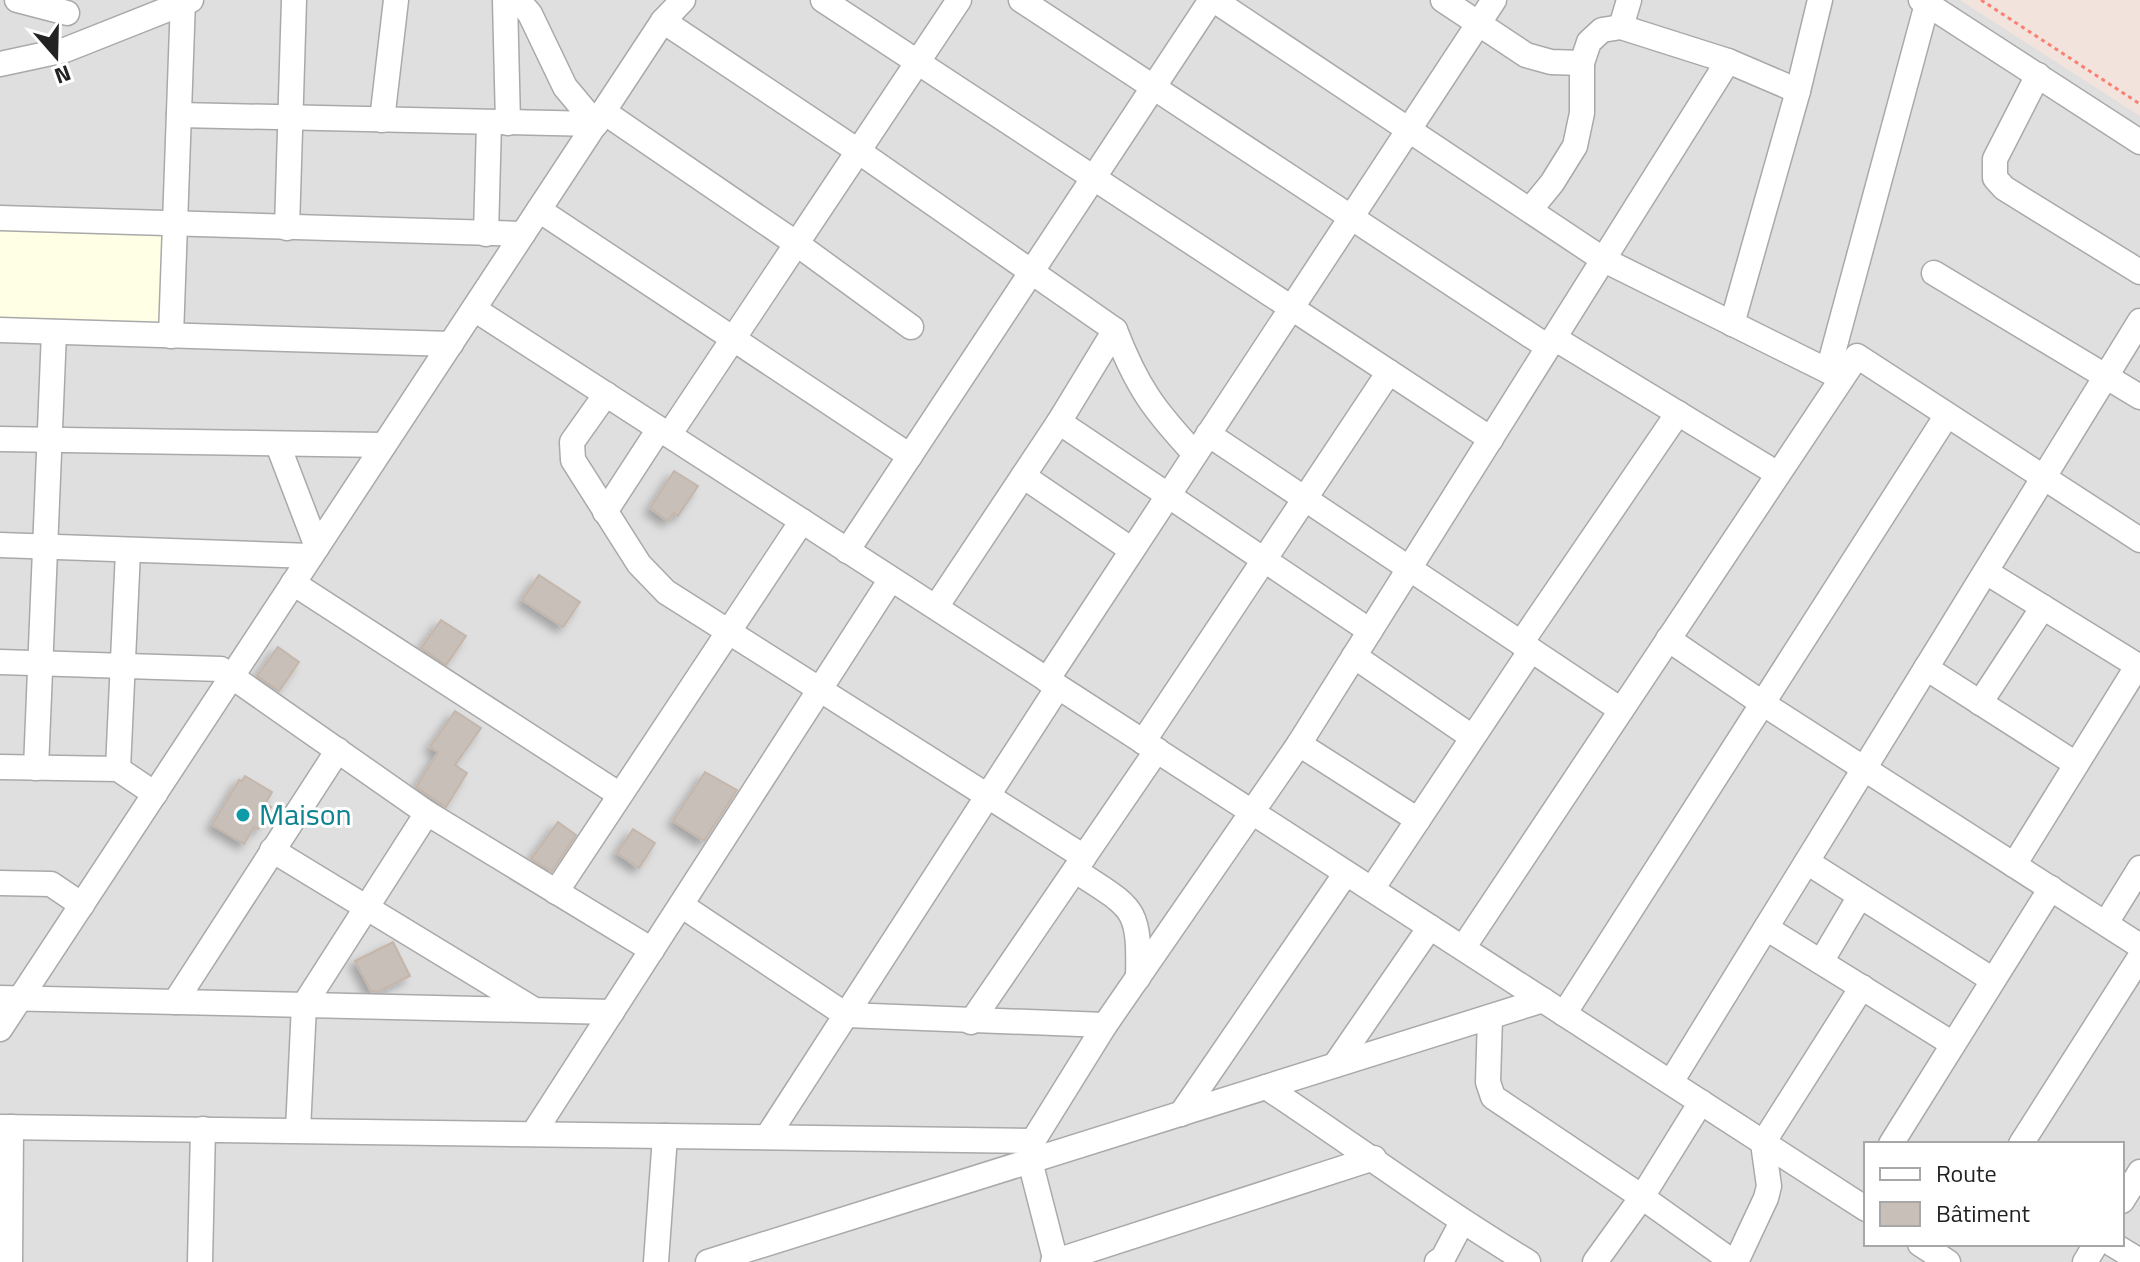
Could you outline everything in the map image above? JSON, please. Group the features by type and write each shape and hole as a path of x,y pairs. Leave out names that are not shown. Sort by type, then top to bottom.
{"street":[{"path":"17,0 68,6 65,50"},
{"path":"287,228 294,0"},
{"path":"382,120 396,0"},
{"path":"486,234 499,123 505,0"},
{"path":"518,0 530,14 565,87 600,118 797,244 911,327"},
{"path":"0,1029 10,998 82,905 663,21 683,0"},
{"path":"823,0 1491,439"},
{"path":"605,512 733,339 959,0"},
{"path":"1021,0 1351,217 1551,342 1678,413 1778,474"},
{"path":"847,551 1212,0 1604,260 1835,374"},
{"path":"1443,0 1526,55 1551,62 1582,63"},
{"path":"767,1137 988,796 1132,550 1494,0"},
{"path":"1621,27 1629,0"},
{"path":"1732,324 1798,91 1820,0"},
{"path":"0,64 65,50 186,1 171,336"},
{"path":"1463,948 1778,474 1835,374 1924,2 2140,142"},
{"path":"663,21 858,151 1115,330 1131,369 1162,418 1202,444 1304,499 1621,710"},
{"path":"1530,210 1552,183 1575,146 1582,113 1582,63 1589,42 1602,30 1621,27 1728,61 1798,91"},
{"path":"1374,1158 1055,1262 1032,1151 1105,1025 1299,744 1728,61"},
{"path":"2038,75 1995,159 1995,178 2004,188 2140,272"},
{"path":"179,115 499,123 600,118"},
{"path":"539,210 910,456"},
{"path":"0,218 523,234"},
{"path":"1934,273 2140,397"},
{"path":"474,309 1763,1143 1862,1198"},
{"path":"1671,1082 2140,321"},
{"path":"0,330 451,344"},
{"path":"936,607 1059,422 1115,330"},
{"path":"36,768 54,332"},
{"path":"1835,374 1857,356 2140,540"},
{"path":"971,1022 1080,864 1264,559 1389,372"},
{"path":"606,394 572,442 573,460 639,564 666,592 988,796 1080,864 1128,905 1138,936 1138,978"},
{"path":"1372,889 1678,413"},
{"path":"1564,1014 1947,415"},
{"path":"1059,422 1370,631"},
{"path":"0,439 384,445"},
{"path":"278,445 314,552"},
{"path":"1023,476 1132,550"},
{"path":"556,892 802,521"},
{"path":"0,545 128,551 314,552"},
{"path":"118,769 128,551"},
{"path":"1986,572 2139,666 2014,865"},
{"path":"533,1134 891,579"},
{"path":"293,583 620,795"},
{"path":"1980,703 2043,607"},
{"path":"1668,639 2140,946"},
{"path":"1354,656 1472,737"},
{"path":"0,662 221,669 427,813 652,950"},
{"path":"1926,668 2076,764"},
{"path":"1299,744 1418,820"},
{"path":"175,1002 338,750"},
{"path":"0,767 118,769 155,794"},
{"path":"298,1130 304,1005 427,813"},
{"path":"272,850 535,1010"},
{"path":"1807,862 1993,980"},
{"path":"2106,923 2140,868"},
{"path":"1181,1114 1346,873"},
{"path":"0,883 51,884 82,905"},
{"path":"1892,1142 2051,888"},
{"path":"1821,962 1860,896"},
{"path":"681,905 846,1015 1105,1025"},
{"path":"1335,1065 1430,927"},
{"path":"1766,928 1953,1044"},
{"path":"2022,1142 2140,957"},
{"path":"1490,1017 1488,1082 1493,1097 1735,1262 1769,1186 1763,1143 1862,987"},
{"path":"10,998 612,1012"},
{"path":"708,1262 1032,1151 1181,1114 1543,1000"},
{"path":"1266,1087 1374,1158 1462,1222 1528,1262"},
{"path":"1595,1262 1642,1197 1701,1102"},
{"path":"10,1262 6,1127 767,1137 1032,1151"},
{"path":"200,1262 203,1129"},
{"path":"656,1262 665,1136"},
{"path":"2124,1198 2140,1172"},
{"path":"1437,1262 1443,1258 1462,1222"},
{"path":"1925,1246 1950,1256"},
{"path":"2115,1246 2140,1261"}],"path":[{"path":"1981,0 2140,104"}],"shaded area":[{"path":"0,0 2140,0 2140,1262 0,1262"},
{"path":"1960,0 2140,0 2140,116"},
{"path":"0,230 162,235 160,324 0,319"}],"building":[{"path":"674,471 698,486 678,516 674,513 668,521 650,508"},
{"path":"539,575 580,602 563,627 522,600"},
{"path":"441,620 466,636 446,665 421,648"},
{"path":"278,647 299,662 279,691 257,676"},
{"path":"455,711 481,728 455,765 467,773 446,807 416,787 438,752 430,747"},
{"path":"705,772 737,790 704,841 673,821"},
{"name":"Maison","path":"245,776 272,792 265,804 271,807 258,829 254,827 244,844 212,825 239,780 242,781"},
{"path":"558,822 576,835 552,871 531,859"},
{"path":"633,829 655,843 639,868 617,853"},
{"path":"393,942 410,976 378,992 371,991 355,961"}],"place":[{"name":"Maison","path":"243,815"}]}
